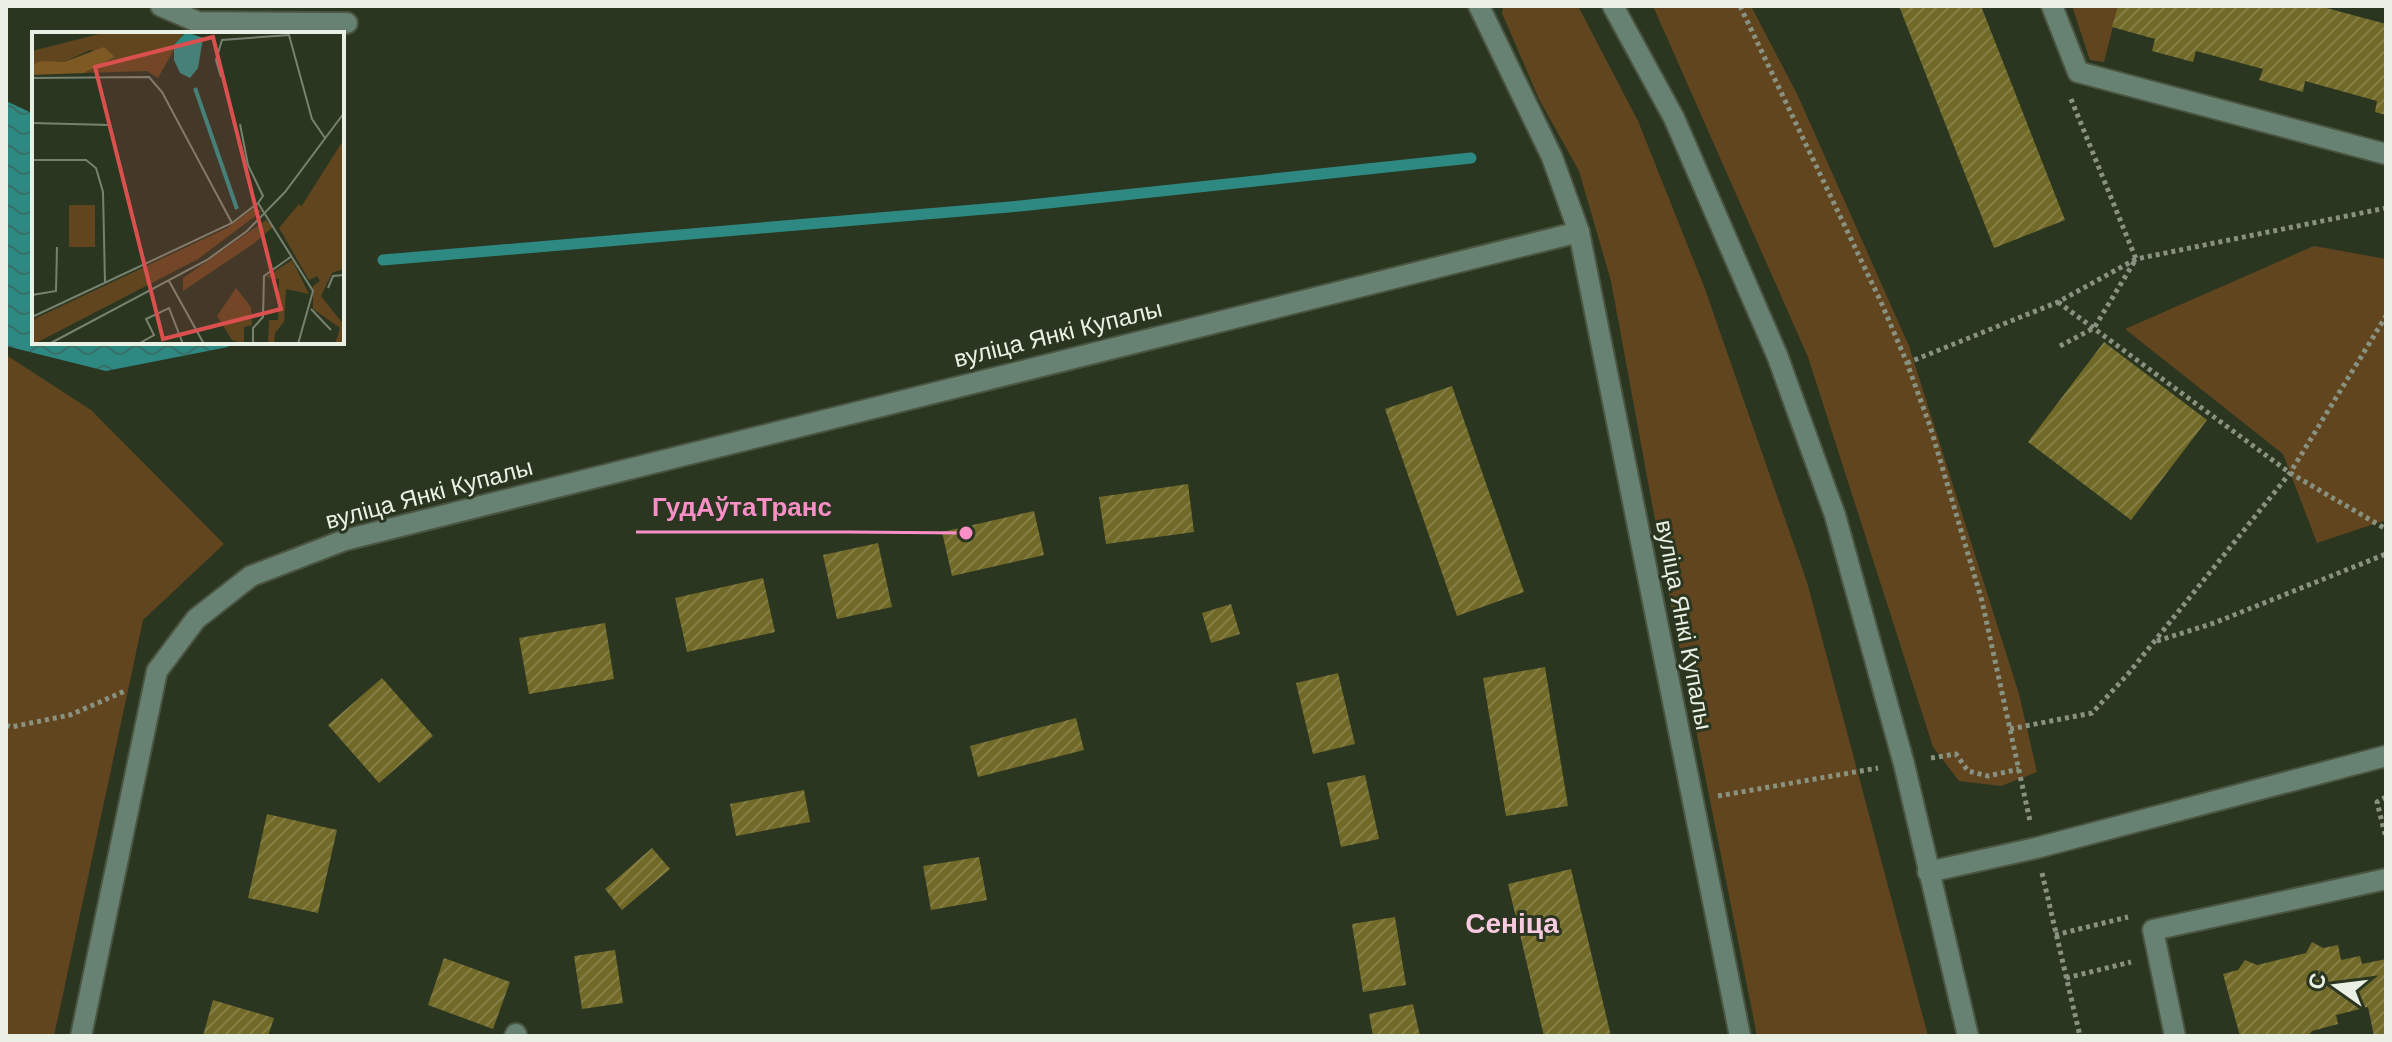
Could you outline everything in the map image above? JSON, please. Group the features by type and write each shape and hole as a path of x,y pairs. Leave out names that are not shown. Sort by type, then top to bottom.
{"street":[{"path":"161,6 198,22 347,23"},
{"path":"1479,6 1552,157 1579,232"},
{"path":"1613,6 1674,118 1777,355 1835,515 1904,764 1968,1036"},
{"path":"2052,6 2078,72 2386,154"},
{"name":"вуліца Янкі Купалы","path":"81,1036 157,671 196,619 251,576 345,540 1579,232 1740,1036"},
{"path":"1928,872 2036,848 2386,756"},
{"path":"2175,1036 2153,930 2386,879"}],"path":[{"path":"1693,801 1956,754 1968,771 1988,776 2019,769 1982,601 1930,426 1907,363 1740,6"},
{"path":"2067,90 2136,259"},
{"path":"1907,363 2058,302 2136,259 2386,208"},
{"path":"2060,346 2094,328 2136,259"},
{"path":"2058,302 2290,473 2386,529"},
{"path":"2010,729 2092,713 2157,642 2290,473 2386,316"},
{"path":"2157,642 2214,623 2386,554"},
{"path":"6,725 11,727 70,715 155,678"},
{"path":"2386,797 2377,802 2386,838"},
{"path":"2047,896 2080,1036"},
{"path":"2066,978 2160,956"}],"shaded area":[{"path":"1503,6 1578,6 1638,121 1705,289 1807,582 1928,1036 1757,1036 1667,585 1611,281 1579,171 1539,99 1502,13"},
{"path":"1653,6 1751,6 1798,96 1909,346 2019,694 2037,772 2001,786 1959,781 1933,747 1808,357"},
{"path":"2072,6 2118,6 2104,62 2090,60"},
{"path":"2314,246 2386,259 2386,520 2317,543 2283,454 2125,329"},
{"path":"6,355 91,410 224,544 143,620 54,1036 6,1036"}],"water":[{"path":"6,101 32,113 32,344 230,344 228,347 106,371 6,346"}],"building":[{"path":"1899,6 1981,6 2065,220 1994,248"},
{"path":"2118,6 2319,6 2386,24 2386,115 2375,112 2377,101 2305,81 2303,92 2259,80 2263,69 2196,51 2193,62 2152,51 2155,39 2112,27"},
{"path":"2104,342 2207,420 2131,520 2028,442"},
{"path":"1452,386 1524,592 1457,616 1385,409"},
{"path":"1188,484 1194,532 1106,544 1099,497"},
{"path":"1034,511 1044,555 952,576 942,532"},
{"path":"878,543 892,607 837,619 823,555"},
{"path":"763,578 775,632 687,652 675,598"},
{"path":"1231,604 1240,634 1211,643 1202,613"},
{"path":"605,623 614,679 529,694 519,638"},
{"path":"1545,667 1568,806 1506,816 1483,678"},
{"path":"1338,673 1355,744 1313,754 1296,683"},
{"path":"382,678 433,736 379,783 328,725"},
{"path":"1076,718 1084,750 978,777 970,746"},
{"path":"1365,775 1379,839 1341,847 1327,783"},
{"path":"804,790 810,822 736,836 730,804"},
{"path":"267,814 337,830 318,913 248,898"},
{"path":"652,848 670,869 622,910 605,889"},
{"path":"979,857 987,900 931,910 923,866"},
{"path":"1571,869 1611,1036 1544,1036 1508,884"},
{"path":"1395,917 1406,985 1363,992 1352,924"},
{"path":"2312,942 2323,948 2338,945 2341,960 2360,956 2362,964 2386,959 2386,1036 2374,1036 2368,1007 2336,1015 2338,1024 2312,1031 2308,1036 2240,1036 2223,974 2238,970 2245,960 2257,965 2306,953"},
{"path":"615,950 623,1003 582,1009 574,956"},
{"path":"444,958 510,982 493,1029 428,1005"},
{"path":"213,1000 274,1018 268,1036 203,1036"},
{"path":"1413,1004 1420,1036 1373,1036 1369,1014"}],"waterway":[{"path":"383,260 1020,206 1471,158"}],"place":[{"name":"ГудАўтаТранс","path":"966,533"}],"district":[{"name":"Сеніца","path":"1512,923"}]}
